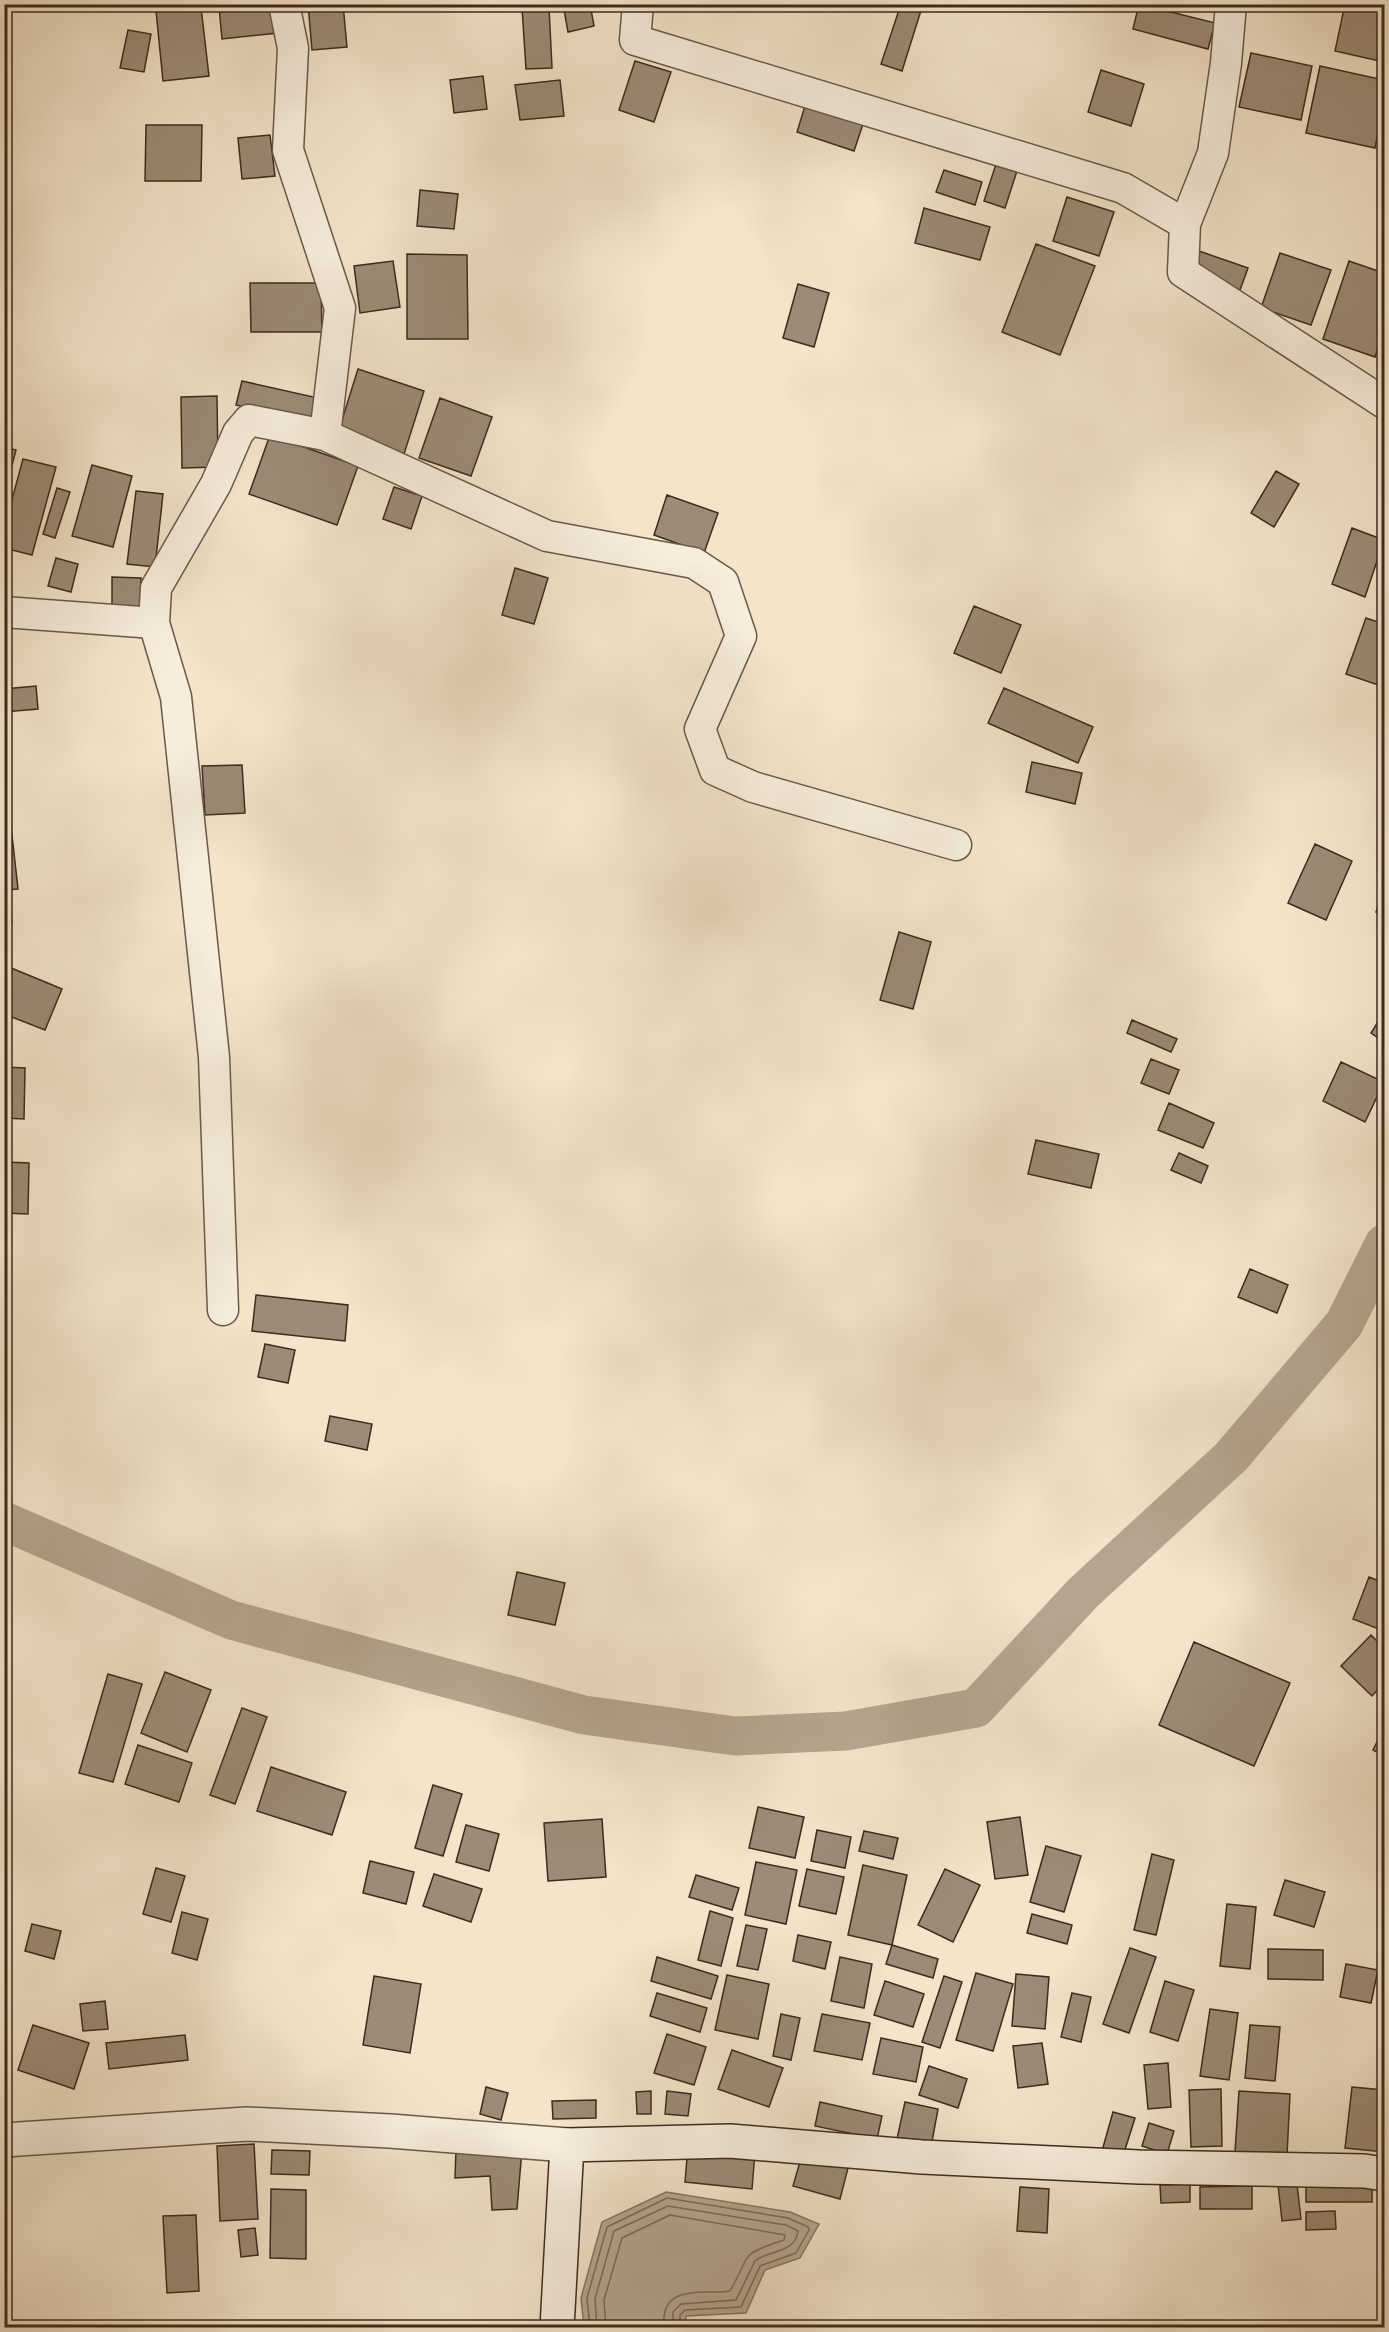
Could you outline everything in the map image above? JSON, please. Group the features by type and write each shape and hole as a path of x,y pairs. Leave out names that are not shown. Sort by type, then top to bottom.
{"main road":[{"path":"4,2140 247,2124 390,2131 567,2145 730,2141 933,2158 1139,2167 1364,2170 1384,2174"},
{"path":"557,2328 567,2145"}],"street":[{"path":"284,4 293,48 288,150 340,309 325,435"},
{"path":"638,4 635,40 1123,188 1185,224"},
{"path":"1231,4 1226,63 1213,153 1185,224 1183,272 1384,403"},
{"path":"223,1310 214,1057 176,697 154,623 156,588 216,484 238,434 249,420 325,435 547,536 694,563 723,582 741,636 700,729 714,770 753,787 956,845"},
{"path":"4,612 154,623"}],"water":[{"path":"666,2192 790,2212 819,2224 800,2258 765,2270 746,2313 686,2316 686,2327 584,2327 581,2298 602,2222"}],"building":[{"path":"240,4 275,4 278,33 222,39 219,7"},
{"path":"308,4 343,4 347,47 312,50"},
{"path":"563,4 590,4 594,26 568,32"},
{"path":"901,4 923,4 902,71 881,64"},
{"path":"1139,4 1215,23 1208,49 1133,29"},
{"path":"1345,4 1384,4 1384,62 1335,51"},
{"path":"201,7 209,76 163,81 156,11"},
{"path":"549,7 552,68 526,69 522,8"},
{"path":"128,30 151,34 144,72 120,68"},
{"path":"1251,53 1312,66 1301,120 1239,107"},
{"path":"635,61 671,72 654,122 619,110"},
{"path":"1320,66 1384,80 1384,103 1375,148 1306,133"},
{"path":"1101,70 1144,84 1131,126 1088,112"},
{"path":"483,76 487,109 454,113 450,80"},
{"path":"560,80 564,116 520,120 515,85"},
{"path":"805,106 863,124 854,151 797,132"},
{"path":"146,125 202,125 201,181 145,181"},
{"path":"270,135 275,176 242,179 238,138"},
{"path":"996,164 1017,171 1005,208 984,201"},
{"path":"944,170 982,182 975,205 936,192"},
{"path":"420,190 458,194 454,229 417,226"},
{"path":"1067,197 1114,212 1099,256 1053,241"},
{"path":"924,208 990,227 980,260 915,243"},
{"path":"1036,244 1095,266 1060,355 1002,332"},
{"path":"1199,251 1248,268 1240,290 1191,272"},
{"path":"1280,253 1331,270 1311,325 1261,308"},
{"path":"407,254 467,255 468,339 407,339"},
{"path":"393,261 400,307 360,313 354,266"},
{"path":"1349,261 1384,273 1384,330 1375,357 1323,339"},
{"path":"250,283 321,283 322,332 251,332"},
{"path":"798,284 829,293 814,347 783,338"},
{"path":"358,369 424,391 404,454 338,433"},
{"path":"242,381 318,398 313,422 236,405"},
{"path":"217,396 218,467 182,468 181,397"},
{"path":"440,398 492,417 471,476 419,458"},
{"path":"270,435 358,466 337,525 249,494"},
{"path":"4,447 16,450 4,496"},
{"path":"23,459 56,467 32,555 4,548 4,529"},
{"path":"92,465 132,476 113,547 72,536"},
{"path":"1276,471 1299,484 1274,527 1251,513"},
{"path":"394,487 422,496 411,529 383,519"},
{"path":"57,488 70,492 55,538 43,534"},
{"path":"136,491 163,494 155,567 127,564"},
{"path":"667,495 718,513 704,553 654,535"},
{"path":"1352,528 1384,540 1365,597 1332,584"},
{"path":"56,558 78,564 71,592 48,586"},
{"path":"515,568 548,578 534,624 502,615"},
{"path":"112,577 141,578 141,613 112,613"},
{"path":"974,606 1021,625 1001,673 954,653"},
{"path":"1366,618 1384,624 1384,687 1346,674"},
{"path":"36,686 38,709 4,712 4,689"},
{"path":"1004,688 1093,727 1078,763 988,723"},
{"path":"1032,762 1082,773 1075,804 1026,792"},
{"path":"242,765 245,813 205,815 202,766"},
{"path":"4,826 11,826 18,889 4,890"},
{"path":"1315,844 1352,861 1326,920 1288,903"},
{"path":"1384,889 1384,915 1376,912"},
{"path":"4,902 10,902 12,923 4,924"},
{"path":"899,932 931,942 913,1009 880,1000"},
{"path":"4,965 62,989 45,1030 4,1014"},
{"path":"1384,1012 1384,1042 1371,1033"},
{"path":"1132,1020 1177,1039 1171,1052 1127,1033"},
{"path":"1151,1059 1179,1070 1169,1094 1141,1083"},
{"path":"1341,1062 1384,1082 1365,1122 1323,1101"},
{"path":"4,1067 25,1068 24,1119 4,1118"},
{"path":"1169,1103 1214,1123 1203,1148 1158,1130"},
{"path":"1036,1140 1099,1154 1091,1188 1028,1174"},
{"path":"1179,1153 1208,1166 1201,1183 1171,1170"},
{"path":"4,1162 29,1163 28,1214 4,1213"},
{"path":"1250,1269 1288,1285 1277,1313 1238,1297"},
{"path":"256,1295 348,1305 345,1341 252,1331"},
{"path":"265,1344 295,1350 288,1383 258,1377"},
{"path":"330,1416 372,1424 367,1450 325,1441"},
{"path":"517,1572 565,1583 555,1625 508,1615"},
{"path":"1369,1577 1384,1583 1384,1631 1353,1619"},
{"path":"1371,1635 1384,1648 1384,1683 1372,1696 1341,1666"},
{"path":"1194,1642 1290,1683 1254,1766 1159,1725"},
{"path":"165,1672 211,1690 187,1752 141,1733"},
{"path":"108,1674 142,1684 113,1782 79,1773"},
{"path":"242,1708 267,1717 235,1804 210,1795"},
{"path":"1384,1728 1384,1756 1373,1750"},
{"path":"4,1729 11,1731 4,1758"},
{"path":"138,1745 192,1763 179,1802 125,1784"},
{"path":"271,1767 346,1792 332,1835 257,1811"},
{"path":"433,1785 462,1794 443,1856 415,1848"},
{"path":"758,1807 804,1817 795,1858 749,1848"},
{"path":"1020,1817 1028,1875 995,1879 987,1822"},
{"path":"602,1819 606,1877 548,1881 544,1823"},
{"path":"466,1825 499,1834 489,1871 456,1862"},
{"path":"817,1830 851,1837 845,1868 811,1861"},
{"path":"864,1831 898,1838 893,1859 859,1851"},
{"path":"4,1846 8,1882 4,1883"},
{"path":"1046,1846 1081,1856 1064,1912 1030,1902"},
{"path":"1152,1854 1174,1860 1156,1935 1134,1930"},
{"path":"370,1861 414,1872 406,1904 363,1893"},
{"path":"756,1862 797,1870 786,1924 745,1915"},
{"path":"863,1865 907,1875 892,1945 848,1935"},
{"path":"156,1868 185,1876 171,1922 143,1914"},
{"path":"807,1869 844,1877 836,1914 799,1906"},
{"path":"945,1869 980,1885 953,1942 918,1925"},
{"path":"434,1874 482,1889 471,1922 423,1906"},
{"path":"696,1875 739,1888 732,1910 689,1897"},
{"path":"1285,1880 1325,1892 1314,1927 1274,1915"},
{"path":"1227,1904 1256,1907 1250,1969 1220,1966"},
{"path":"710,1911 733,1918 721,1966 698,1960"},
{"path":"182,1912 208,1919 197,1960 172,1953"},
{"path":"1032,1914 1072,1925 1067,1944 1027,1933"},
{"path":"32,1924 61,1931 54,1959 25,1951"},
{"path":"746,1925 767,1929 758,1970 737,1966"},
{"path":"798,1935 831,1942 825,1969 793,1961"},
{"path":"892,1945 938,1959 933,1978 886,1964"},
{"path":"1130,1948 1156,1957 1129,2033 1103,2024"},
{"path":"1268,1949 1323,1950 1323,1980 1268,1979"},
{"path":"657,1957 718,1976 711,1999 651,1981"},
{"path":"840,1957 872,1964 864,2008 831,2001"},
{"path":"1346,1964 1378,1970 1371,2003 1340,1997"},
{"path":"976,1973 1013,1984 993,2051 956,2040"},
{"path":"1016,1974 1049,1977 1045,2029 1012,2026"},
{"path":"727,1975 769,1984 758,2039 715,2030"},
{"path":"374,1976 421,1984 410,2053 363,2045"},
{"path":"944,1976 962,1982 940,2048 922,2042"},
{"path":"885,1981 924,1994 913,2027 874,2015"},
{"path":"1165,1981 1194,1990 1178,2041 1150,2032"},
{"path":"657,1993 707,2008 700,2032 650,2016"},
{"path":"1072,1993 1091,1997 1081,2042 1061,2037"},
{"path":"105,2001 108,2029 83,2031 80,2004"},
{"path":"1210,2009 1238,2013 1229,2080 1200,2076"},
{"path":"781,2014 800,2018 791,2060 773,2056"},
{"path":"822,2014 870,2023 862,2060 814,2051"},
{"path":"33,2025 89,2043 74,2089 18,2070"},
{"path":"1250,2025 1280,2027 1275,2081 1245,2078"},
{"path":"667,2034 706,2047 694,2085 654,2073"},
{"path":"185,2035 188,2060 109,2069 106,2043"},
{"path":"881,2038 923,2047 916,2082 873,2074"},
{"path":"1042,2043 1048,2084 1018,2088 1013,2046"},
{"path":"732,2050 783,2068 769,2107 718,2089"},
{"path":"1168,2063 1171,2107 1148,2109 1144,2065"},
{"path":"929,2066 967,2079 958,2108 919,2095"},
{"path":"486,2087 508,2093 501,2120 480,2114"},
{"path":"1352,2087 1384,2090 1384,2152 1345,2148"},
{"path":"1221,2089 1222,2146 1191,2147 1189,2090"},
{"path":"651,2091 651,2114 637,2114 636,2092"},
{"path":"667,2091 691,2094 688,2116 665,2114"},
{"path":"1239,2091 1290,2094 1287,2155 1235,2152"},
{"path":"596,2100 596,2118 553,2119 552,2101"},
{"path":"820,2102 882,2116 877,2139 815,2126"},
{"path":"905,2102 938,2109 931,2147 897,2139"},
{"path":"1113,2112 1135,2118 1123,2156 1102,2151"},
{"path":"1149,2123 1174,2131 1167,2154 1142,2146"},
{"path":"254,2144 258,2219 220,2221 217,2146"},
{"path":"688,2146 755,2152 752,2189 685,2182"},
{"path":"456,2149 522,2149 517,2209 492,2210 490,2176 455,2178"},
{"path":"272,2150 310,2151 309,2175 271,2174"},
{"path":"802,2155 848,2168 840,2199 793,2186"},
{"path":"1190,2184 1190,2202 1161,2203 1160,2185"},
{"path":"1297,2184 1301,2219 1282,2221 1278,2185"},
{"path":"1372,2184 1372,2202 1306,2202 1306,2185"},
{"path":"1252,2186 1252,2209 1200,2209 1200,2187"},
{"path":"1020,2187 1049,2189 1047,2233 1017,2231"},
{"path":"271,2189 306,2190 306,2259 270,2258"},
{"path":"1335,2211 1336,2229 1306,2230 1306,2212"},
{"path":"196,2215 199,2291 167,2293 163,2216"},
{"path":"255,2228 258,2255 241,2257 238,2230"}],"waterway":[{"path":"4,1521 231,1620 584,1715 735,1736 846,1731 976,1708 1083,1593 1231,1457 1344,1324 1384,1244"}]}
